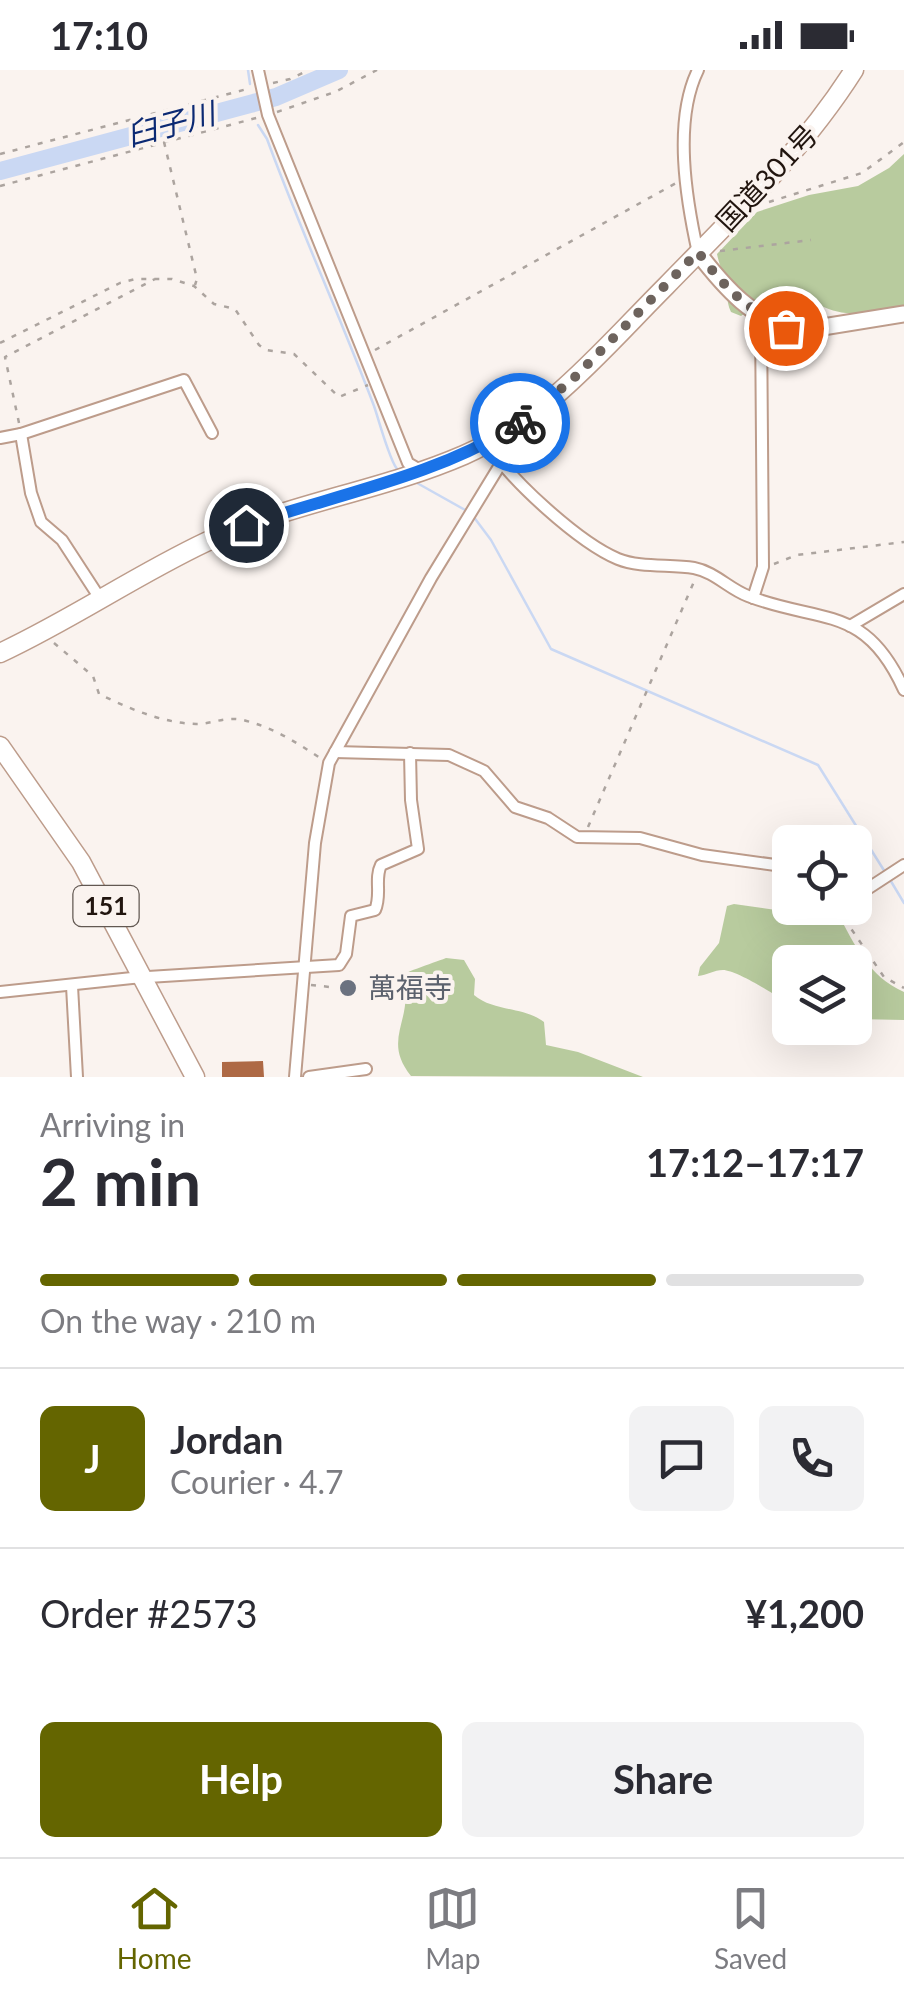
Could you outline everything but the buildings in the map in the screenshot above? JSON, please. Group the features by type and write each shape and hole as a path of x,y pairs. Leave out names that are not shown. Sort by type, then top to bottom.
{"highway":[{"name":"国道301号","path":"0,653 232,531 411,474 488,443 551,400 814,130 854,70"},
{"name":"151","path":"0,746 72,846 195,1077"}],"main road":[{"path":"698,252 728,292 761,316 798,331 904,314"}],"street":[{"path":"258,70 268,113 411,474"},
{"path":"698,70 689,100 684,178 698,252"},
{"path":"753,598 763,566 761,316"},
{"path":"0,438 184,380 212,432"},
{"path":"21,434 31,492 41,522 62,540 101,600"},
{"path":"488,443 500,465 584,539 621,560 699,569 753,598 826,614 879,648 904,690"},
{"path":"295,1077 316,843 329,763 500,465"},
{"path":"850,626 904,594"},
{"path":"335,752 450,755 484,771 515,807 548,818 572,834 585,838 640,838 702,855 772,865"},
{"path":"0,992 339,965 346,954 351,916 375,910 379,901 381,865 418,849 410,800 410,753"},
{"path":"872,886 904,864"},
{"path":"72,986 77,1077"},
{"path":"309,1077 366,1069"}],"path":[{"path":"0,154 261,88 309,70"},
{"path":"0,186 268,113 335,92 377,70"},
{"path":"163,141 197,279 194,286"},
{"path":"766,202 862,173 904,142"},
{"path":"363,356 684,178"},
{"path":"698,252 811,240"},
{"path":"21,434 5,356 156,278"},
{"path":"0,343 120,282 156,278 194,286 214,304 235,309 258,346 294,354 339,397 362,388"},
{"path":"763,566 814,552 904,542"},
{"path":"585,838 699,569"},
{"path":"41,632 93,676 99,694 124,706 181,722 241,720 286,736 329,763"},
{"path":"849,925 884,977 904,988"},
{"path":"304,985 330,987"}],"green space":[{"path":"904,154 904,305 862,313 830,310 820,305 781,315 754,306 741,316 731,312 717,254 757,212 809,195 858,186"},
{"path":"727,906 772,909 772,925 844,925 855,945 772,945 772,993 729,971 698,976 700,967 719,943"},
{"path":"446,958 464,960 475,979 474,995 544,1022 546,1045 578,1052 643,1077 411,1076 403,1064 398,1042 405,987 392,981"},
{"path":"872,968 904,992 904,1020 872,1019"}],"waterway":[{"path":"248,70 250,84"},
{"name":"臼子川","path":"0,171 276,97 339,70"},
{"name":"臼子川","path":"253,95 254,111"},
{"path":"258,125 267,139 398,470"},
{"path":"417,483 467,511"},
{"path":"473,516 491,540 551,649 818,765 885,872"},
{"path":"889,878 904,903"}],"way so far":[{"path":"520,423 574,378 698,252 728,292 786,328"}],"place":[{"name":"萬福寺","path":"348,988"}],"route":[{"path":"246,525 442,463 488,443 520,423"}]}
